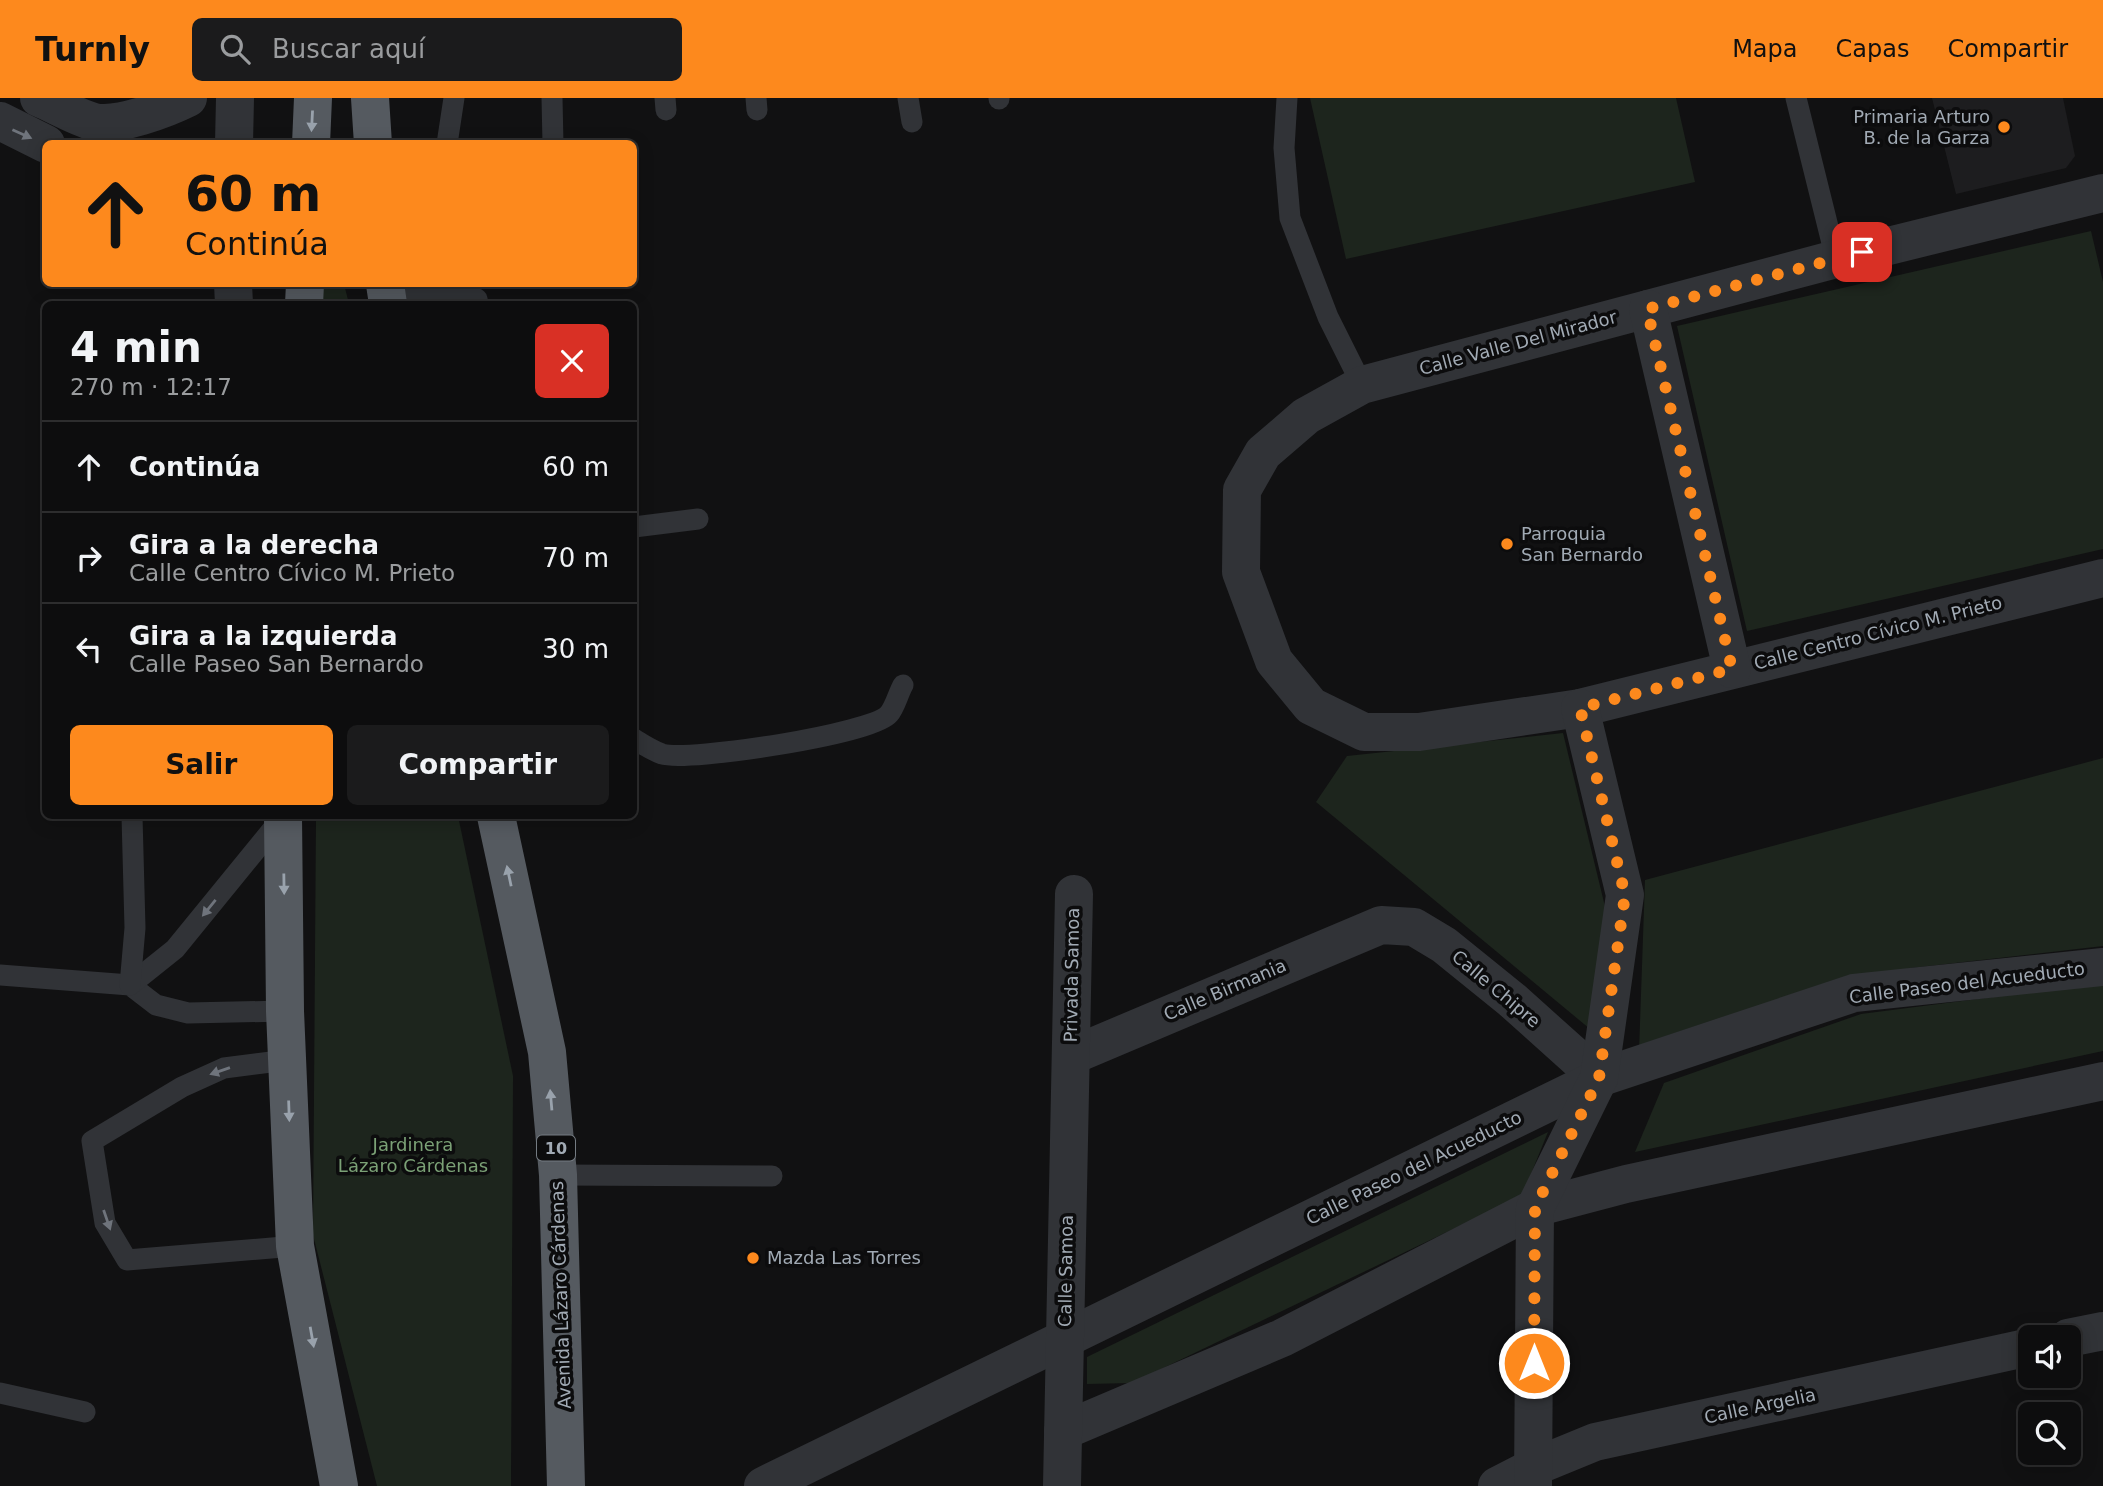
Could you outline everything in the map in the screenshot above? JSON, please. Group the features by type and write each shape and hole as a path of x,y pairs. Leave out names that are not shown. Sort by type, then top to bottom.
{"highway":[{"path":"311,140 313,98"},
{"path":"283,819 285,1011 295,1246 339,1486"},
{"name":"Avenida Lázaro Cárdenas","path":"497,819 547,1052 558,1175 566,1486"}],"street":[{"path":"39,98 93,133 188,98"},
{"path":"234,140 235,98"},
{"path":"0,121 42,142"},
{"name":"Calle Valle Del Mirador","path":"1364,732 1311,706 1273,662 1241,572 1242,490 1262,453 1306,416 1362,385 1836,259 2103,193"},
{"path":"1647,309 1732,669"},
{"name":"Calle Centro Cívico M. Prieto","path":"1364,732 1419,732 1580,708 2103,578"},
{"path":"1533,1476 1535,1208 1599,1078 1625,895 1580,708"},
{"name":"Privada Samoa","path":"1071,1056 1074,894"},
{"name":"Calle Chipre","path":"1381,925 1414,927 1444,945 1512,1000 1599,1078"},
{"name":"Calle Birmania","path":"1071,1056 1381,925"},
{"name":"Calle Paseo del Acueducto","path":"763,1486 1599,1078 1854,993 2103,967"},
{"name":"Calle Samoa","path":"1062,1486 1071,1056"},
{"path":"1063,1430 1282,1338 1535,1208 1626,1184 2103,1081"},
{"path":"2081,1335 2103,1331"},
{"name":"Calle Argelia","path":"1497,1486 1533,1476 1595,1442 2018,1350"}],"lane":[{"path":"448,140 454,98"},
{"path":"552,98 553,140"},
{"path":"908,98 912,122"},
{"path":"1287,98 1284,148 1290,218 1328,317 1362,385"},
{"path":"1796,98 1836,259"},
{"path":"386,293 477,301"},
{"path":"637,527 698,519"},
{"path":"637,741 663,754 704,755 832,735 864,728 888,715 903,685"},
{"path":"130,985 135,928 132,819"},
{"path":"130,985 175,949 281,819"},
{"path":"0,975 130,985 156,1005 188,1013 285,1011"},
{"path":"287,1060 224,1068 182,1087 92,1141 105,1223 127,1260 295,1246"},
{"path":"558,1175 772,1176"},
{"path":"0,1393 85,1412"}],"shaded area":[{"name":"Primaria Arturo B. de la Garza","path":"1932,98 2063,98 2075,156 2066,168 1956,194"}],"green space":[{"path":"1310,98 1676,98 1695,182 1346,259"},
{"path":"2091,231 2103,282 2103,549 1747,631 1677,326"},
{"path":"319,287 345,287 348,301 319,301"},
{"path":"1563,733 1608,919 1590,1029 1316,802 1347,756"},
{"path":"2103,758 2103,946 1911,968 1639,1052 1645,880"},
{"name":"Jardinera Lázaro Cárdenas","path":"316,819 459,819 513,1076 511,1486 377,1486 313,1235"},
{"path":"2103,983 2103,1051 1635,1152 1664,1083 1861,1014"},
{"path":"1548,1132 1522,1196 1132,1383 1087,1384 1087,1357"}],"place":[{"name":"Primaria Arturo B. de la Garza","path":"2004,127"},
{"name":"Parroquia San Bernardo","path":"1507,544"},
{"name":"Mazda Las Torres","path":"753,1258"}],"route":[{"path":"1534,1363 1535,1208 1599,1078 1625,895 1580,708 1732,669 1647,309 1862,252"}]}
